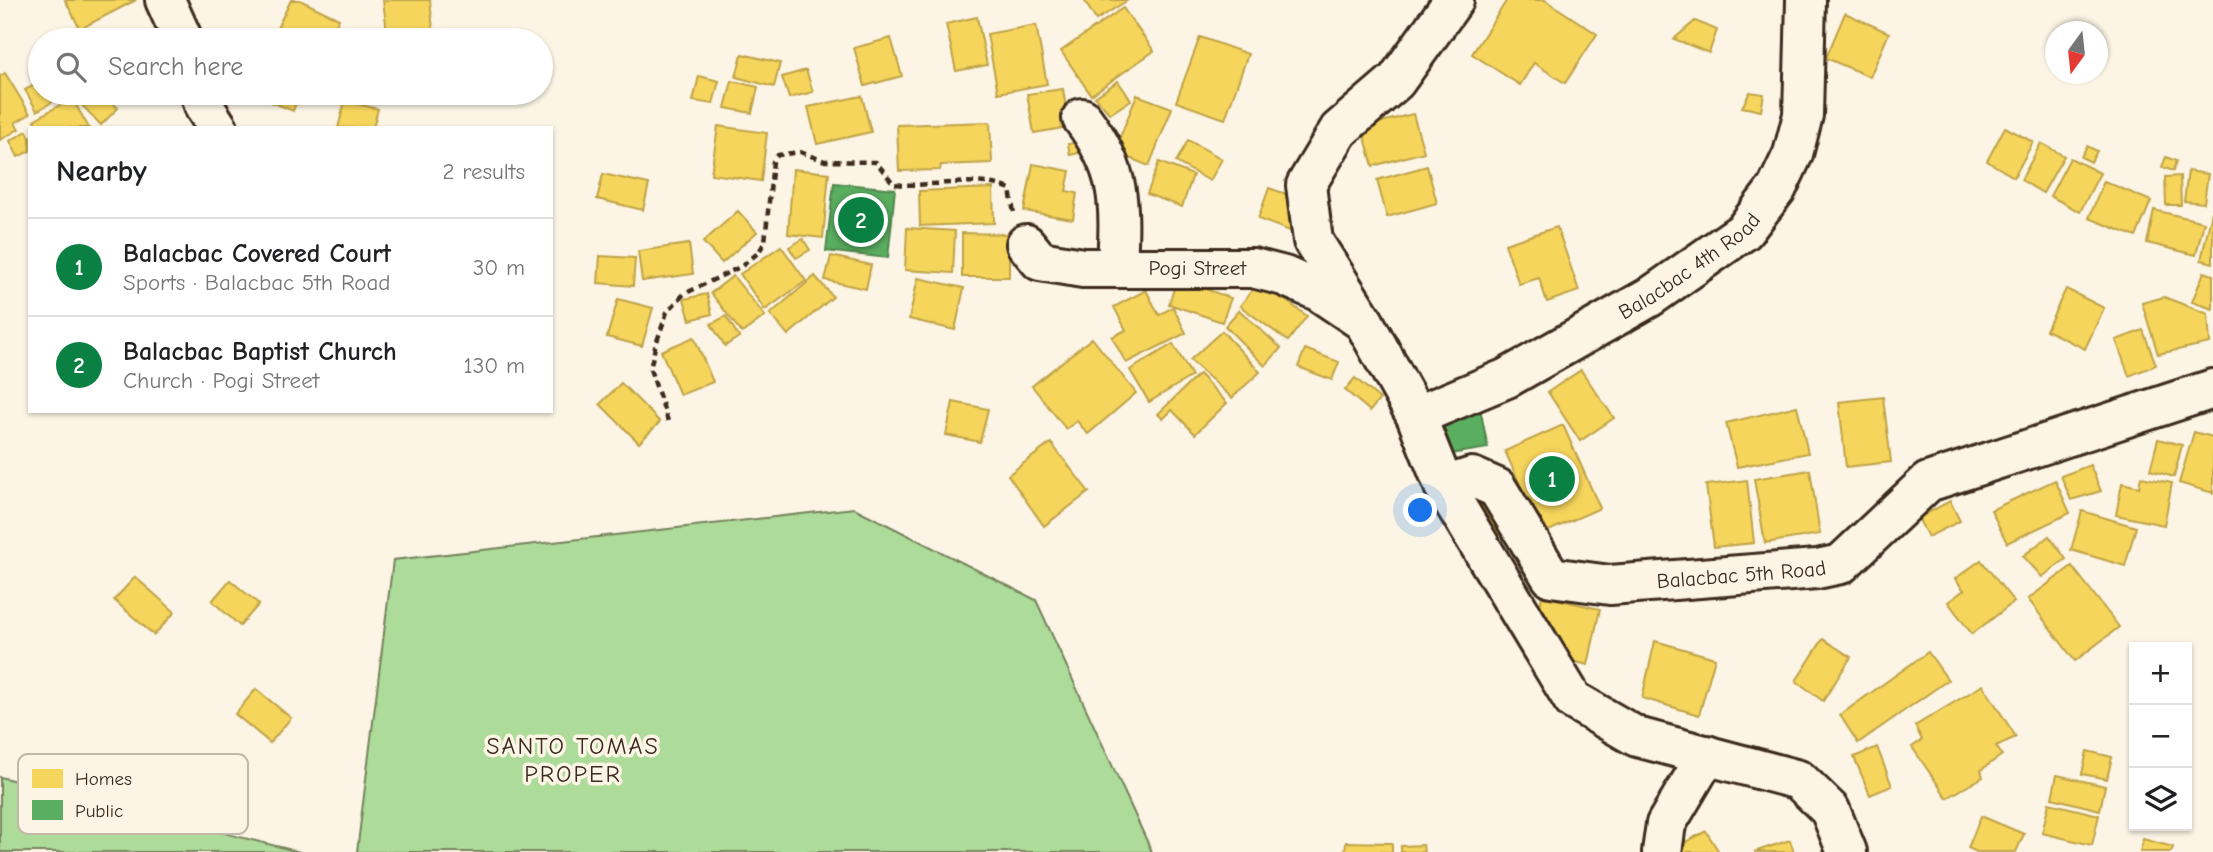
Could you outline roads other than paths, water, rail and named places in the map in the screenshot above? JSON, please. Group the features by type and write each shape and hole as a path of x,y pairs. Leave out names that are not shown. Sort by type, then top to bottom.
{"street":[{"path":"165,0 178,28"},
{"path":"1454,0 1396,81 1339,130 1306,185 1313,240 1364,322 1416,416 1444,486 1573,700 1637,737 1799,780 1830,810 1847,852"},
{"name":"Balacbac 4th Road","path":"1416,416 1507,378 1650,297 1744,231 1777,188 1793,154 1803,115 1806,0"},
{"path":"204,105 217,126"},
{"path":"1082,118 1093,133 1115,178 1119,225 1117,268"},
{"name":"Pogi Street","path":"1026,244 1040,261 1083,268 1253,268 1284,276 1318,290 1364,322"},
{"name":"Balacbac 5th Road","path":"1444,486 1472,477 1497,488 1551,577 1610,585 1816,569 1840,564 1928,482 2213,389"},
{"path":"1662,852 1666,824 1707,755"}],"place":[{"name":"Balacbac Baptist Church","path":"861,220"},
{"name":"Balacbac Covered Court","path":"1552,479"}],"district":[{"name":"SANTO TOMAS PROPER","path":"573,760"}]}
